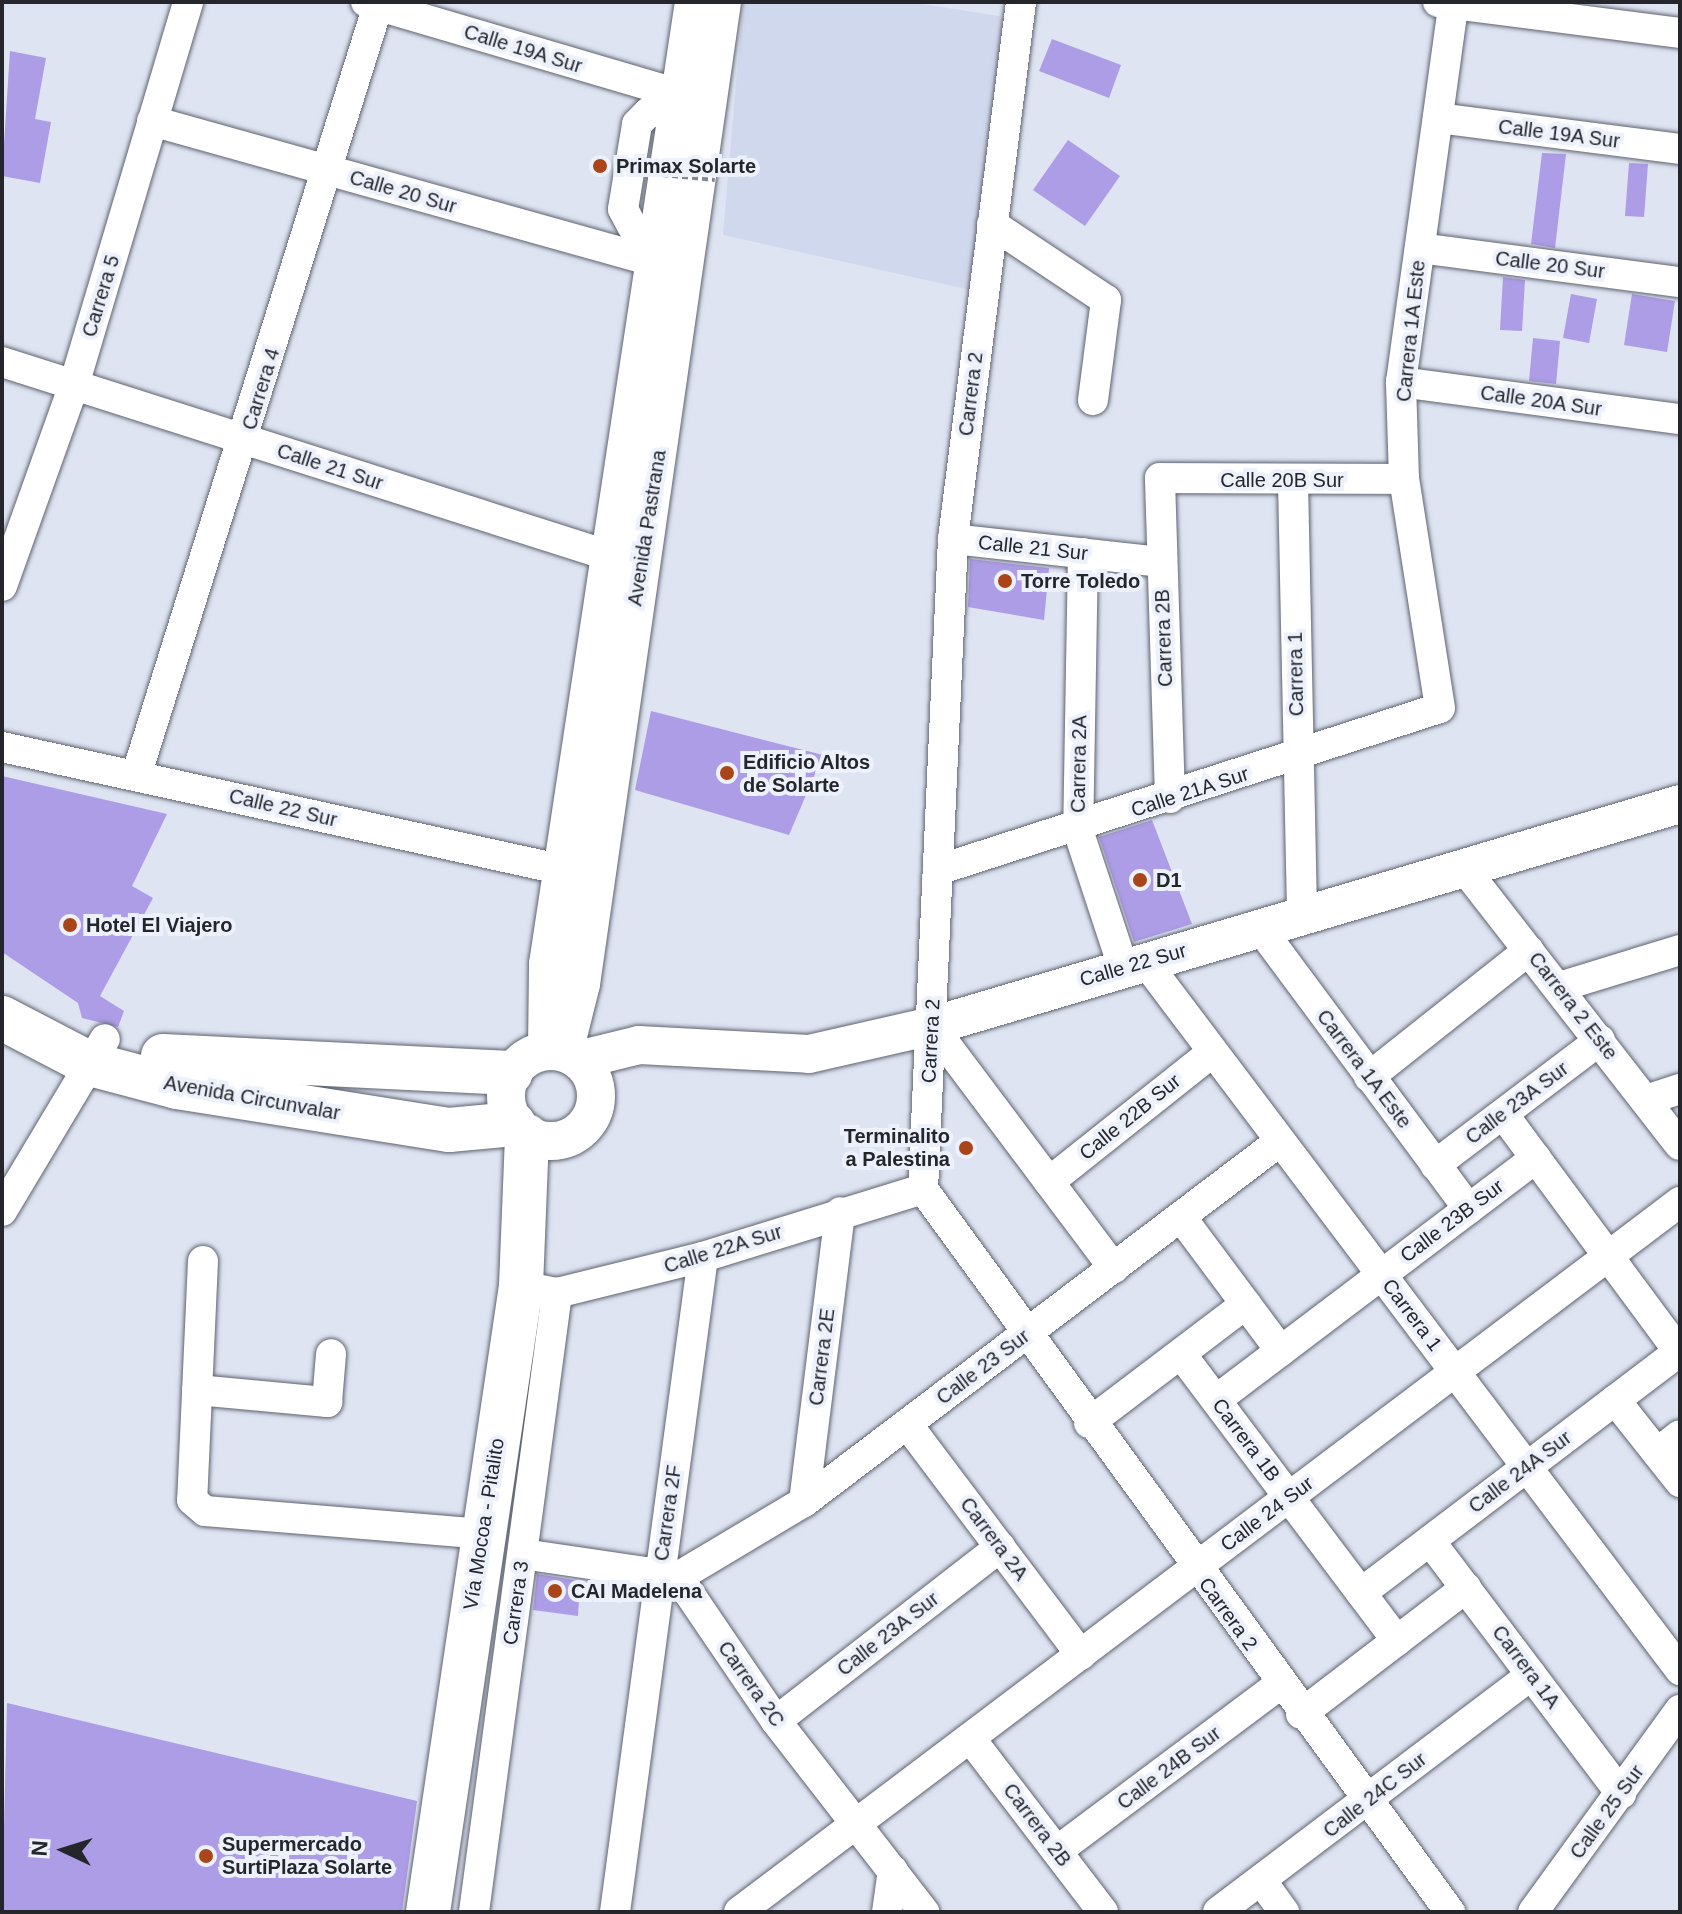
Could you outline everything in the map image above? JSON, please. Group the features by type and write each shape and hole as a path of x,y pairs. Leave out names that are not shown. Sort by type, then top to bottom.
{"highway":[{"name":"Avenida Circunvalar","path":"2,987 97,1052 181,1062 558,1062"},
{"name":"Avenida Circunvalar","path":"2,1018 97,1052 177,1087 449,1130 531,1134"},
{"name":"Vía Mocoa - Pitalito","path":"428,1912 483,1534 539,1290 529,1207 531,1134"}],"main road":[{"name":"Avenida Pastrana","path":"558,1062 578,873 627,562 665,257 688,104 694,2"},
{"name":"Avenida Pastrana","path":"688,104 722,2"},
{"name":"Calle 22 Sur","path":"558,1062 639,1045 809,1054 932,1026 1680,804"},
{"path":"558,1062 596,1099 589,1120 573,1137 531,1134 505,1099 558,1062"}],"street":[{"name":"Carrera 5","path":"2,586 74,385 188,2"},
{"name":"Carrera 2","path":"1021,2 953,539 923,1189 1025,1335 1365,1802 1450,1912"},
{"name":"Calle 19A Sur","path":"374,3 688,104"},
{"name":"Carrera 4","path":"137,773 246,440 328,170 374,3"},
{"path":"1448,3 1600,12 1680,33"},
{"name":"Carrera 1A Este","path":"1440,708 1404,479 1401,382 1438,118 1448,3"},
{"path":"665,257 632,226 623,209 637,124 649,112 688,104"},
{"name":"Calle 19A Sur","path":"1438,118 1680,149"},
{"name":"Calle 20 Sur","path":"152,121 665,257"},
{"path":"992,224 1106,300 1093,400"},
{"name":"Calle 20 Sur","path":"1420,248 1680,282"},
{"name":"Calle 21 Sur","path":"2,362 627,562"},
{"name":"Calle 20A Sur","path":"1401,382 1680,419"},
{"name":"Calle 20B Sur","path":"1160,478 1293,481 1404,479"},
{"name":"Carrera 2B","path":"1160,478 1170,798"},
{"name":"Carrera 1","path":"1293,481 1302,916"},
{"name":"Calle 21 Sur","path":"953,539 1161,562"},
{"name":"Carrera 2A","path":"1083,553 1078,830 1134,964"},
{"name":"Calle 21A Sur","path":"938,870 1078,830 1440,708"},
{"name":"Calle 22 Sur","path":"2,747 137,773 578,873"},
{"name":"Carrera 2 Este","path":"1464,868 1680,1145"},
{"name":"Carrera 1A Este","path":"1260,928 1469,1209"},
{"path":"1369,1077 1529,950"},
{"path":"1559,987 1680,950"},
{"name":"Carrera 1","path":"1134,964 1211,1053 1456,1371 1680,1670"},
{"path":"932,1026 1114,1268"},
{"name":"Calle 23A Sur","path":"1435,1165 1600,1040"},
{"path":"2,1211 97,1052"},
{"name":"Calle 22B Sur","path":"1049,1182 1211,1053"},
{"path":"1646,1100 1680,1089"},
{"path":"1503,1114 1680,1352"},
{"name":"Calle 23 Sur","path":"669,1575 804,1502 1279,1142"},
{"name":"Calle 23B Sur","path":"1216,1400 1536,1158"},
{"name":"Calle 22A Sur","path":"539,1290 703,1257 840,1212 923,1189"},
{"name":"Calle 24 Sur","path":"742,1911 1680,1202"},
{"name":"Carrera 2E","path":"804,1502 840,1212"},
{"path":"1181,1217 1281,1351"},
{"name":"Carrera 2F","path":"615,1912 669,1575 703,1257"},
{"path":"203,1261 192,1500 205,1511 483,1534"},
{"name":"Carrera 3","path":"474,1912 523,1554 539,1290"},
{"path":"1089,1423 1246,1304"},
{"name":"Calle 24A Sur","path":"1361,1593 1525,1466 1680,1352"},
{"path":"197,1390 327,1402 331,1354"},
{"name":"Carrera 1B","path":"1181,1354 1397,1641"},
{"path":"1615,1400 1668,1444 1680,1482"},
{"name":"Carrera 2A","path":"907,1424 1081,1655"},
{"name":"Carrera 1A","path":"1430,1541 1621,1794"},
{"name":"Calle 23A Sur","path":"776,1721 1000,1547"},
{"path":"523,1554 669,1575"},
{"name":"Carrera 2C","path":"669,1575 776,1721 924,1912"},
{"path":"1301,1714 1466,1588"},
{"name":"Calle 24C Sur","path":"1218,1912 1263,1883 1531,1675"},
{"name":"Calle 24B Sur","path":"1057,1851 1280,1684"},
{"name":"Calle 25 Sur","path":"1533,1912 1680,1710"},
{"name":"Carrera 2B","path":"970,1738 1103,1912"},
{"path":"887,1912 893,1870"},
{"path":"1263,1883 1284,1912"}],"path":[{"path":"662,175 715,180"}],"shaded area":[{"path":"743,2 910,2 1011,18 971,290 723,235"}],"building":[{"path":"1052,39 1121,65 1109,98 1039,71"},
{"path":"10,51 46,58 35,119 51,122 40,183 2,176"},
{"path":"1068,140 1120,176 1085,226 1033,190"},
{"path":"1542,153 1566,154 1555,248 1531,244"},
{"path":"1629,163 1648,164 1644,217 1625,216"},
{"path":"1503,277 1525,280 1522,331 1500,330"},
{"path":"1571,294 1597,299 1589,343 1563,338"},
{"path":"1632,294 1675,301 1667,352 1624,345"},
{"path":"1533,338 1560,341 1556,384 1529,381"},
{"name":"Torre Toledo","path":"970,559 1049,568 1044,620 968,607"},
{"name":"Edificio Altos de Solarte","path":"651,711 823,755 789,835 635,790"},
{"name":"Hotel El Viajero","path":"2,776 167,814 132,886 153,898 100,996 124,1011 118,1027 82,1018 78,1003 2,952"},
{"name":"D1","path":"1152,820 1192,924 1134,942 1099,837"},
{"name":"CAI Madelena","path":"537,1574 580,1581 578,1616 533,1610"},
{"name":"Supermercado SurtiPlaza Solarte","path":"7,1703 417,1801 402,1912 2,1912"}],"place":[{"name":"Primax Solarte","path":"600,166"},
{"name":"Torre Toledo","path":"1005,581"},
{"name":"Edificio Altos de Solarte","path":"727,773"},
{"name":"D1","path":"1140,880"},
{"name":"Hotel El Viajero","path":"70,925"},
{"name":"Terminalito a Palestina","path":"966,1148"},
{"name":"CAI Madelena","path":"555,1591"},
{"name":"Supermercado SurtiPlaza Solarte","path":"206,1856"}]}
